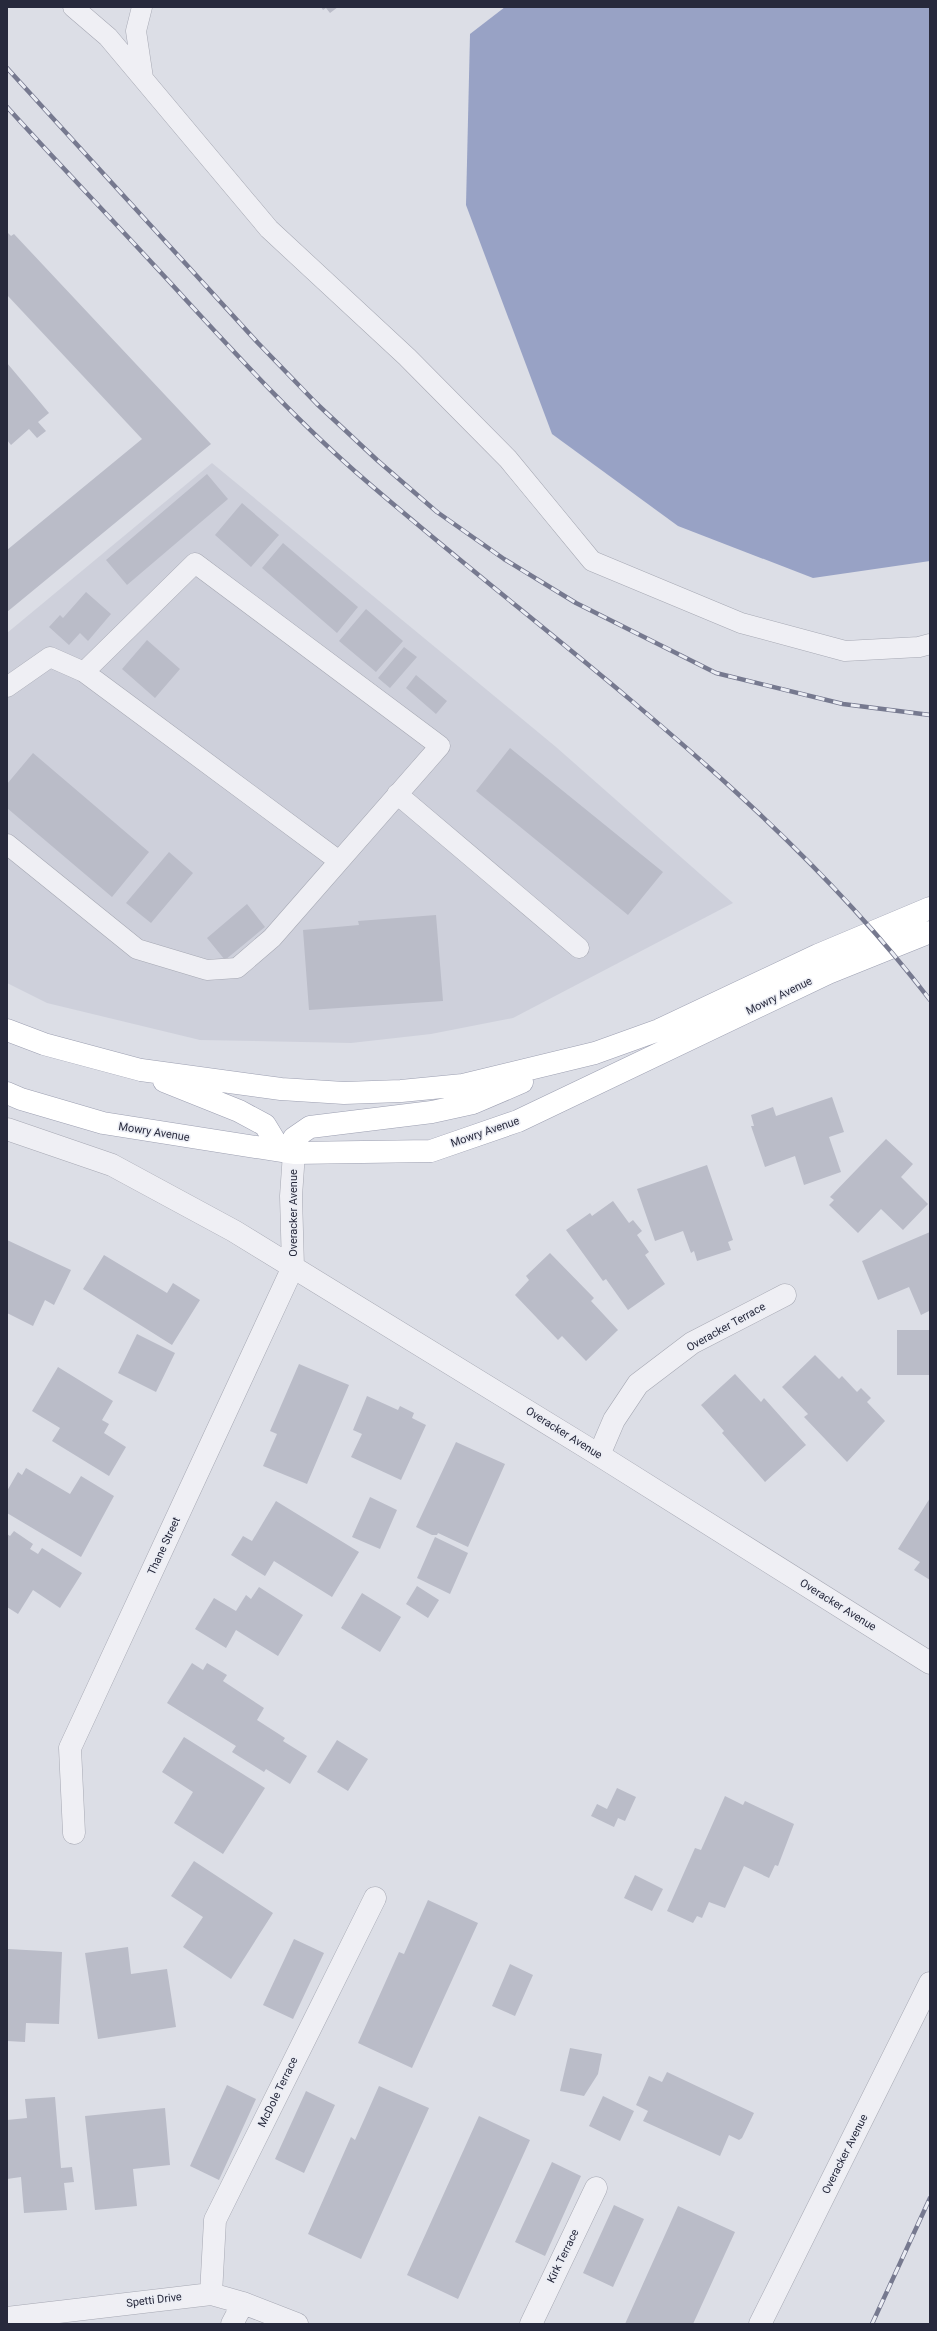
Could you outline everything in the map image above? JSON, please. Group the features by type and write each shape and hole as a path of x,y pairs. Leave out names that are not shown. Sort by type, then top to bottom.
{"main road":[{"name":"Mowry Avenue","path":"7,1030 44,1044 141,1070 281,1089 344,1093 401,1092 464,1085 595,1052 659,1030 818,955 930,908"},
{"name":"Mowry Avenue","path":"7,1093 21,1099 104,1123 294,1153 431,1151 518,1122 828,972 930,932"},
{"path":"141,1070 239,1111 265,1126 276,1143 294,1153 294,1138 310,1127 432,1112 473,1103 595,1052"}],"street":[{"path":"7,1129 112,1165 234,1231 293,1267"},
{"name":"Overacker Avenue","path":"294,1153 291,1196 293,1267 599,1455 930,1663"},
{"name":"Thane Street","path":"74,1833 70,1748 293,1267"},
{"name":"Overacker Terrace","path":"599,1455 614,1420 638,1384 692,1343 785,1295"},
{"name":"McDole Terrace","path":"211,2294 215,2220 374,1898"},
{"name":"Overacker Avenue","path":"760,2324 930,1983"},
{"name":"Kirk Terrace","path":"531,2324 596,2188"},
{"name":"Spetti Drive","path":"7,2318 211,2294 243,2303 297,2324"},
{"path":"232,2324 243,2303"}],"lane":[{"path":"73,7 108,37 269,229 408,357 508,459 592,561 741,623 845,651 918,647 930,644"},
{"path":"142,7 136,31 143,78"},
{"path":"7,844 137,949 207,970 237,968 272,938 440,746 195,564 84,672"},
{"path":"7,687 50,657 84,672 340,861"},
{"path":"397,794 579,948"}],"shaded area":[{"path":"212,463 556,747 733,903 513,1018 431,1034 351,1043 200,1040 47,1003 7,983 7,633"}],"water":[{"path":"505,7 930,7 930,561 813,578 678,526 552,434 466,205 470,34"}],"building":[{"path":"321,7 338,7 330,13 326,8 323,10"},
{"path":"7,232 11,236 14,234 211,444 7,612 7,550 142,439 7,295"},
{"path":"7,363 49,413 38,422 46,431 37,438 29,429 11,445 7,440"},
{"path":"207,474 228,499 127,585 106,560"},
{"path":"242,503 279,535 251,567 215,535"},
{"path":"283,543 358,607 337,633 262,568"},
{"path":"86,592 111,614 88,641 80,633 69,645 49,627 60,615 63,618"},
{"path":"366,609 403,641 376,672 339,641"},
{"path":"147,640 180,669 155,698 122,669"},
{"path":"404,647 417,657 390,688 378,678"},
{"path":"416,675 447,701 436,714 406,688"},
{"path":"510,748 663,872 628,915 476,791"},
{"path":"33,753 149,852 112,897 7,808 7,784"},
{"path":"169,852 193,873 151,923 126,903"},
{"path":"247,904 265,927 225,960 207,938"},
{"path":"436,915 443,1001 309,1010 303,930 359,925 358,921"},
{"path":"832,1097 844,1132 829,1137 841,1172 804,1185 795,1156 765,1167 751,1126 754,1126 751,1115 773,1107 776,1116"},
{"path":"886,1139 913,1164 901,1177 928,1204 903,1230 881,1209 858,1233 829,1205 834,1200 830,1197"},
{"path":"707,1165 733,1240 728,1242 731,1250 697,1261 694,1251 691,1253 683,1231 655,1241 637,1189"},
{"path":"613,1201 629,1223 633,1220 642,1231 637,1235 649,1252 645,1255 665,1284 628,1310 606,1279 603,1281 566,1230 590,1213 592,1216"},
{"path":"930,1232 930,1314 929,1311 921,1315 909,1287 878,1300 862,1261"},
{"path":"7,1240 71,1270 54,1305 45,1300 33,1326 7,1313"},
{"path":"550,1253 594,1298 591,1301 618,1330 586,1361 562,1336 558,1340 515,1295 529,1280 526,1276"},
{"path":"104,1255 167,1293 173,1283 200,1300 172,1345 83,1289"},
{"path":"897,1330 930,1330 930,1375 897,1375"},
{"path":"137,1334 175,1353 156,1392 118,1373"},
{"path":"815,1355 839,1379 842,1376 857,1392 861,1388 871,1398 867,1402 885,1421 847,1462 804,1417 808,1414 782,1387"},
{"path":"299,1364 349,1385 307,1484 263,1466 277,1434 270,1431"},
{"path":"58,1367 113,1401 102,1420 109,1424 104,1433 126,1447 109,1476 52,1441 60,1428 32,1411"},
{"path":"735,1374 761,1402 764,1398 806,1445 765,1482 722,1433 724,1431 701,1405"},
{"path":"367,1396 398,1410 400,1406 414,1413 412,1418 426,1425 401,1480 351,1457 362,1434 353,1430"},
{"path":"456,1442 505,1464 468,1547 438,1533 437,1535 432,1535 416,1527"},
{"path":"26,1468 70,1494 81,1476 114,1496 81,1557 7,1513 7,1491 18,1472 22,1475"},
{"path":"370,1497 397,1510 380,1549 352,1537"},
{"path":"930,1498 930,1580 914,1570 920,1562 898,1549"},
{"path":"276,1501 359,1552 332,1597 274,1561 265,1576 231,1555 243,1536 252,1541"},
{"path":"14,1531 33,1544 30,1549 38,1554 42,1548 82,1573 60,1608 33,1590 18,1614 7,1607 7,1534 10,1536"},
{"path":"435,1537 468,1553 450,1594 417,1578"},
{"path":"417,1586 439,1600 428,1618 406,1604"},
{"path":"259,1587 303,1615 278,1656 236,1630 226,1648 195,1629 214,1598 236,1611 246,1595 251,1599"},
{"path":"362,1593 401,1617 380,1652 341,1628"},
{"path":"192,1663 203,1670 207,1663 227,1675 223,1681 264,1708 257,1720 285,1738 283,1741 307,1756 290,1784 266,1769 264,1772 232,1752 236,1746 167,1703"},
{"path":"184,1737 265,1788 223,1854 174,1823 193,1792 162,1772"},
{"path":"337,1740 368,1759 348,1791 317,1772"},
{"path":"617,1788 636,1797 625,1821 618,1818 614,1827 591,1816 597,1804 607,1809"},
{"path":"725,1796 743,1805 745,1801 794,1824 778,1866 775,1865 769,1878 744,1866 725,1908 709,1902 702,1918 697,1916 693,1923 667,1911 695,1848 701,1850"},
{"path":"194,1861 273,1913 231,1979 183,1947 203,1917 171,1896"},
{"path":"635,1875 663,1889 652,1911 624,1898"},
{"path":"428,1900 478,1923 412,2068 358,2043 399,1952 404,1954"},
{"path":"294,1939 324,1953 293,2019 263,2005"},
{"path":"128,1947 131,1974 167,1969 176,2027 98,2039 85,1953"},
{"path":"8,1949 62,1952 59,2024 26,2023 25,2042 7,2041"},
{"path":"510,1964 533,1975 515,2016 492,2006"},
{"path":"570,2048 602,2054 598,2074 584,2096 560,2091"},
{"path":"667,2072 754,2113 742,2138 739,2140 729,2135 720,2156 643,2121 648,2111 636,2105 649,2076 662,2082"},
{"path":"227,2085 256,2099 219,2180 190,2166"},
{"path":"379,2086 429,2108 361,2259 308,2234 351,2137 355,2140"},
{"path":"306,2091 335,2105 304,2173 275,2159"},
{"path":"603,2096 634,2111 620,2141 589,2126"},
{"path":"55,2097 61,2168 72,2167 74,2182 64,2183 67,2210 24,2213 21,2177 7,2179 7,2120 27,2118 25,2099"},
{"path":"165,2108 170,2165 133,2169 137,2206 95,2210 85,2116"},
{"path":"479,2116 530,2140 458,2299 407,2275"},
{"path":"552,2162 581,2176 545,2256 515,2242"},
{"path":"614,2205 644,2219 613,2287 583,2273"},
{"path":"678,2206 735,2232 693,2324 625,2324"}],"railway":[{"path":"7,68 258,343 317,404 377,460 437,512 504,559 576,603 716,673 843,704 930,715"},
{"path":"7,107 251,370 318,438 438,542 587,664 734,790 803,856 869,926 930,1000"},
{"path":"872,2324 930,2198"}]}
